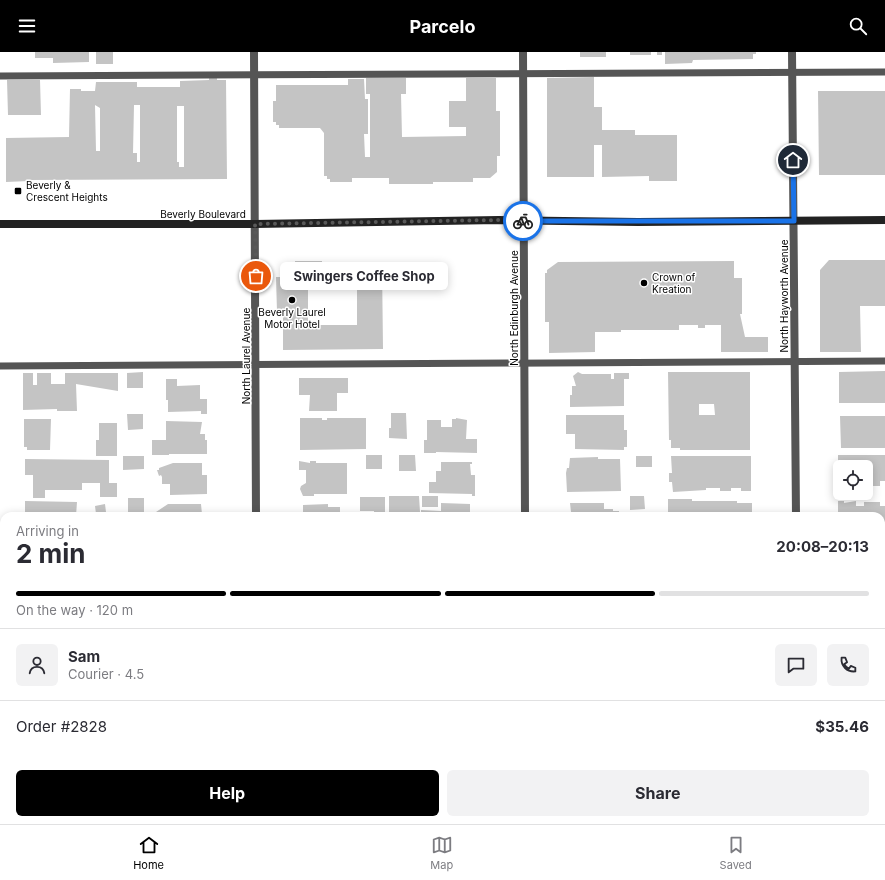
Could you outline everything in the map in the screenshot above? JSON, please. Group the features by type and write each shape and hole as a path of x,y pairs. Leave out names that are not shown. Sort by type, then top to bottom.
{"main road":[{"name":"Beverly Boulevard","path":"0,224 255,224 499,220 885,220"}],"street":[{"name":"North Laurel Avenue","path":"254,52 256,512"},
{"name":"North Edinburgh Avenue","path":"523,52 525,512"},
{"name":"North Hayworth Avenue","path":"792,52 796,512"}],"lane":[{"path":"0,76 885,72"},
{"path":"0,366 885,361"}],"building":[{"path":"35,52 89,52 89,62 53,63 53,58 35,58"},
{"path":"96,52 113,52 113,64 96,64"},
{"path":"580,52 606,52 606,57 580,57"},
{"path":"630,52 651,52 651,55 630,55"},
{"path":"657,52 662,52 662,55 657,55"},
{"path":"665,52 756,52 756,54 753,54 753,59 693,60 692,63 665,64"},
{"path":"209,77 217,77 217,80 226,80 227,179 29,180 6,182 6,138 69,137 70,89 95,91 96,82 137,82 137,87 180,87 180,81 209,80","holes":["95,105 100,108 100,151 96,151","134,105 140,105 140,162 137,162 137,153 133,153","177,106 184,106 184,167 179,167 179,162 177,162"]},
{"path":"594,77 594,107 602,107 602,130 635,130 635,135 677,135 677,181 649,181 649,176 602,177 602,145 594,145 594,177 547,177 547,78"},
{"path":"366,78 406,78 406,94 401,94 402,137 466,136 466,127 449,127 449,101 466,101 466,78 496,78 496,111 500,111 500,156 497,156 497,172 490,178 473,178 473,182 389,184 389,178 352,178 352,182 330,182 330,179 327,179 327,176 324,176 324,133 320,128 279,128 279,125 276,125 276,122 273,122 273,101 276,101 276,85 348,85 348,79 364,79 365,99 368,99 368,134 364,134 365,157 370,157 370,94 366,94"},
{"path":"7,80 40,80 41,115 8,115"},
{"path":"818,91 885,91 885,175 819,175"},
{"path":"829,260 885,260 885,306 860,306 861,352 820,352 820,270"},
{"name":"Beverly Laurel Motor Hotel","path":"295,261 322,261 322,264 382,264 383,349 283,350 283,312 277,312 276,277 283,277 285,269 290,265 295,264","holes":["308,289 357,289 357,325 308,325"]},
{"path":"734,261 734,278 742,278 742,314 740,314 745,337 768,337 768,352 721,352 721,325 705,325 705,328 698,328 698,325 679,325 679,330 621,330 621,332 595,332 595,352 549,353 549,322 545,322 545,273 547,273 547,270 558,262"},
{"path":"885,371 885,403 839,403 839,372"},
{"path":"143,372 143,388 127,388 127,373"},
{"path":"578,372 582,374 611,374 611,379 614,379 614,373 629,373 629,379 624,379 624,406 570,407 572,386 576,386 573,376"},
{"path":"668,372 750,372 750,450 680,450 680,448 671,448 671,440 669,440","holes":["699,404 714,404 715,415 699,415"]},
{"path":"23,373 33,373 33,385 37,385 37,373 51,373 51,384 65,384 65,373 118,373 118,391 76,384 77,411 57,411 57,409 23,410"},
{"path":"299,378 348,378 348,393 337,393 337,411 309,411 310,395 299,395"},
{"path":"166,379 177,379 177,386 200,385 200,399 207,399 207,414 201,414 201,411 168,412 168,400 166,400"},
{"path":"391,413 406,413 407,439 389,438"},
{"path":"127,414 143,414 143,429 128,430"},
{"path":"566,415 624,415 624,430 627,430 627,447 624,447 624,450 575,449 575,434 566,434"},
{"path":"840,416 885,416 885,448 841,448"},
{"path":"300,418 322,418 322,420 327,420 327,418 366,418 366,449 300,450"},
{"path":"456,418 467,420 466,439 477,439 477,453 424,453 424,440 427,440 427,420 441,420 441,427 452,427 452,419"},
{"path":"24,419 51,419 50,450 27,450 27,447 24,447"},
{"path":"166,421 202,422 200,434 205,434 205,440 207,440 207,454 152,455 152,440 166,440"},
{"path":"99,423 117,423 117,456 96,456 96,440 99,440"},
{"path":"366,455 382,455 382,469 366,469"},
{"path":"399,455 415,455 416,471 399,471"},
{"path":"838,455 885,455 885,481 880,481 880,486 873,486 873,460 838,460"},
{"path":"123,456 144,456 144,469 123,470"},
{"path":"636,456 652,456 652,467 636,467"},
{"path":"671,456 751,456 751,491 741,491 741,488 731,488 731,491 720,491 720,488 706,488 706,490 673,492 672,482 669,482 669,473 672,473"},
{"path":"598,457 598,459 620,459 621,491 567,492 566,473 567,468 569,468 570,458"},
{"path":"25,459 109,460 109,483 117,483 117,497 100,497 100,483 82,483 82,490 45,490 45,498 33,498 33,475 25,475"},
{"path":"299,461 310,463 310,461 316,461 316,463 347,463 347,494 314,494 314,496 303,496 300,489 301,486 306,483 306,470 299,470"},
{"path":"441,462 472,462 472,464 470,464 471,475 475,475 475,496 472,496 472,494 429,493 429,482 436,482 436,471 441,471"},
{"path":"173,463 202,463 202,475 207,475 207,494 170,495 170,484 162,484 162,477 161,475 159,476 157,470"},
{"path":"389,496 419,496 420,512 389,512"},
{"path":"422,496 438,496 438,507 422,507"},
{"path":"630,496 644,496 645,509 630,510"},
{"path":"360,497 385,497 385,512 360,511"},
{"path":"128,498 144,498 144,512 128,512"},
{"path":"668,499 692,499 692,501 737,501 737,503 752,503 752,512 668,512"},
{"path":"25,501 77,502 76,512 25,512"},
{"path":"838,501 844,501 844,503 856,501 856,506 864,506 864,502 880,502 880,506 885,506 885,512 838,512"},
{"path":"441,503 470,504 470,512 421,512 421,510 441,511"},
{"path":"570,503 604,503 604,509 619,511 619,512 571,512"},
{"path":"105,504 106,512 96,512 95,506"},
{"path":"168,504 201,504 202,512 156,512"},
{"path":"328,504 328,507 340,507 340,512 303,512 303,505"}],"way so far":[{"path":"256,276 255,224 499,220 523,221"}],"place":[{"name":"Beverly & Crescent Heights","path":"18,191"},
{"name":"Swingers Coffee Shop","path":"256,276"},
{"name":"Crown of Kreation","path":"644,283"},
{"name":"Beverly Laurel Motor Hotel","path":"292,300"}],"route":[{"path":"523,221 794,221 793,160"}]}
